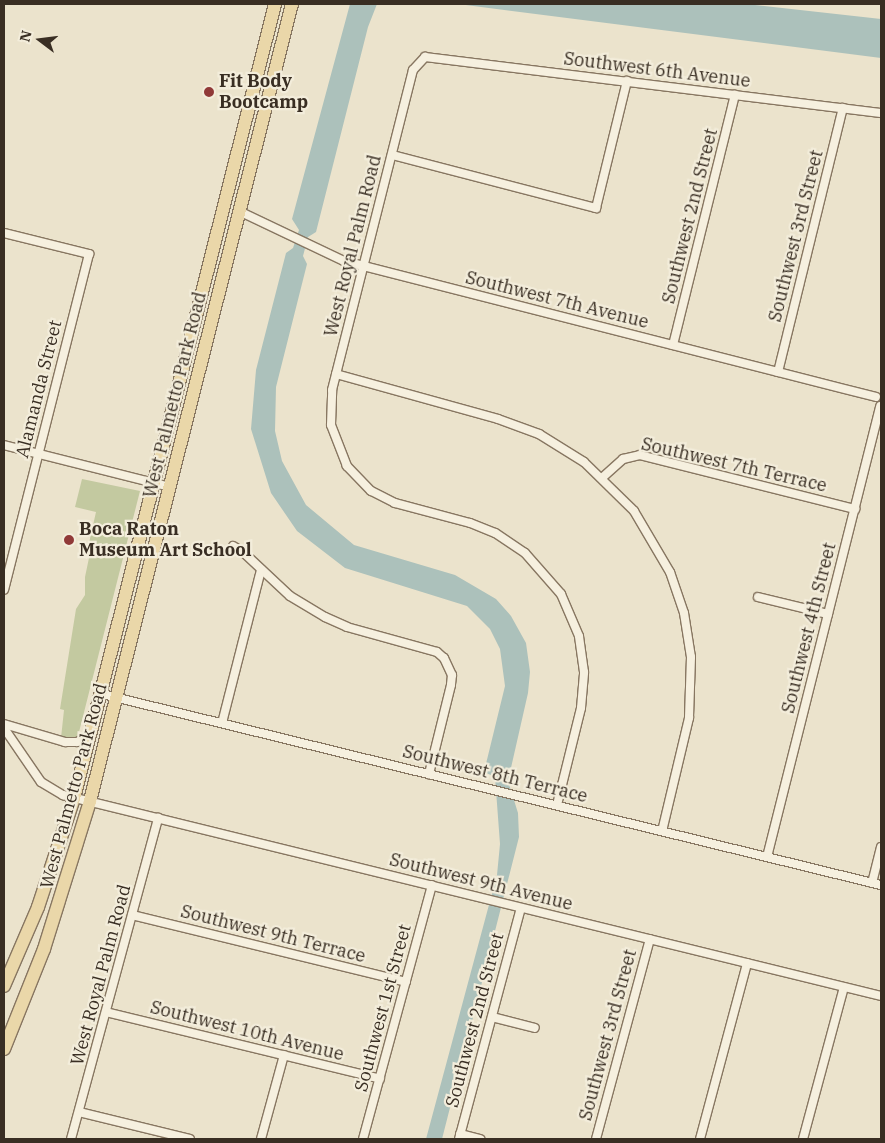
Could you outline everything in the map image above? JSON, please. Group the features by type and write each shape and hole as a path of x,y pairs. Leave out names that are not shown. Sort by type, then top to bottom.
{"main road":[{"name":"West Palmetto Park Road","path":"4,986 43,893 74,798 102,694 275,4"},
{"name":"West Palmetto Park Road","path":"4,1049 44,949 90,801 292,4"},
{"path":"256,79 262,90 254,126 258,138"},
{"path":"238,149 240,163 231,204 239,211"}],"street":[{"name":"Southwest 6th Avenue","path":"430,57 881,113"},
{"name":"West Royal Palm Road","path":"430,57 418,62 414,70 336,374 330,416 338,451 358,480 379,496 478,526 511,542 539,566 561,594 579,636 584,681 581,708 557,805"},
{"path":"392,155 596,208 627,81"},
{"name":"Southwest 2nd Street","path":"673,345 735,95"},
{"name":"Southwest 3rd Street","path":"778,372 843,108"},
{"name":"Southwest 7th Avenue","path":"239,211 321,252 363,266 778,372 878,395"},
{"name":"Alamanda Street","path":"4,233 89,254 4,589"},
{"path":"336,374 523,427 562,447 603,478 634,511 659,548 680,596 688,631 692,674 689,718 662,831"},
{"path":"878,395 881,406"},
{"name":"Southwest 4th Street","path":"767,857 881,406"},
{"path":"4,445 170,486"},
{"name":"Southwest 7th Terrace","path":"603,478 622,459 640,455 855,509"},
{"path":"232,546 243,552 290,596 325,617 436,652 444,658 452,676 429,774"},
{"path":"222,723 261,570"},
{"path":"758,597 828,614"},
{"name":"Southwest 8th Terrace","path":"102,694 881,885"},
{"path":"4,726 64,742 77,742 91,735"},
{"name":"Southwest 9th Avenue","path":"4,726 41,782 56,792 74,798 881,996"},
{"name":"West Royal Palm Road","path":"72,1139 158,818"},
{"path":"872,883 881,847"},
{"name":"Southwest 1st Street","path":"364,1139 432,886"},
{"name":"Southwest 2nd Street","path":"460,1136 521,908"},
{"name":"Southwest 9th Terrace","path":"132,915 406,982"},
{"name":"Southwest 3rd Street","path":"596,1139 650,939"},
{"path":"700,1139 747,963"},
{"path":"803,1139 844,987"},
{"name":"Southwest 10th Avenue","path":"106,1012 380,1079"},
{"path":"492,1017 535,1028"},
{"path":"261,1139 284,1055"},
{"path":"79,1112 190,1139"},
{"path":"460,1136 480,1139"}],"green space":[{"path":"82,479 140,491 78,736 74,739 61,738 64,710 60,709 76,609 85,595 85,577 90,553 87,552 96,512 75,507"}],"water":[{"path":"350,4 377,4 368,27 316,232 308,237 303,256 307,264 276,387 275,431 282,461 306,505 354,545 455,575 496,599 511,616 526,643 530,672 528,693 508,781 518,813 519,837 442,1139 426,1139 497,875 500,844 495,777 484,772 505,686 500,649 490,629 467,606 345,568 297,531 271,493 251,429 256,370 286,253 293,248 299,230 292,219"},
{"path":"458,4 746,4 881,19 881,58"}],"place":[{"name":"Fit Body Bootcamp","path":"209,92"},
{"name":"Boca Raton Museum Art School","path":"69,540"}]}
